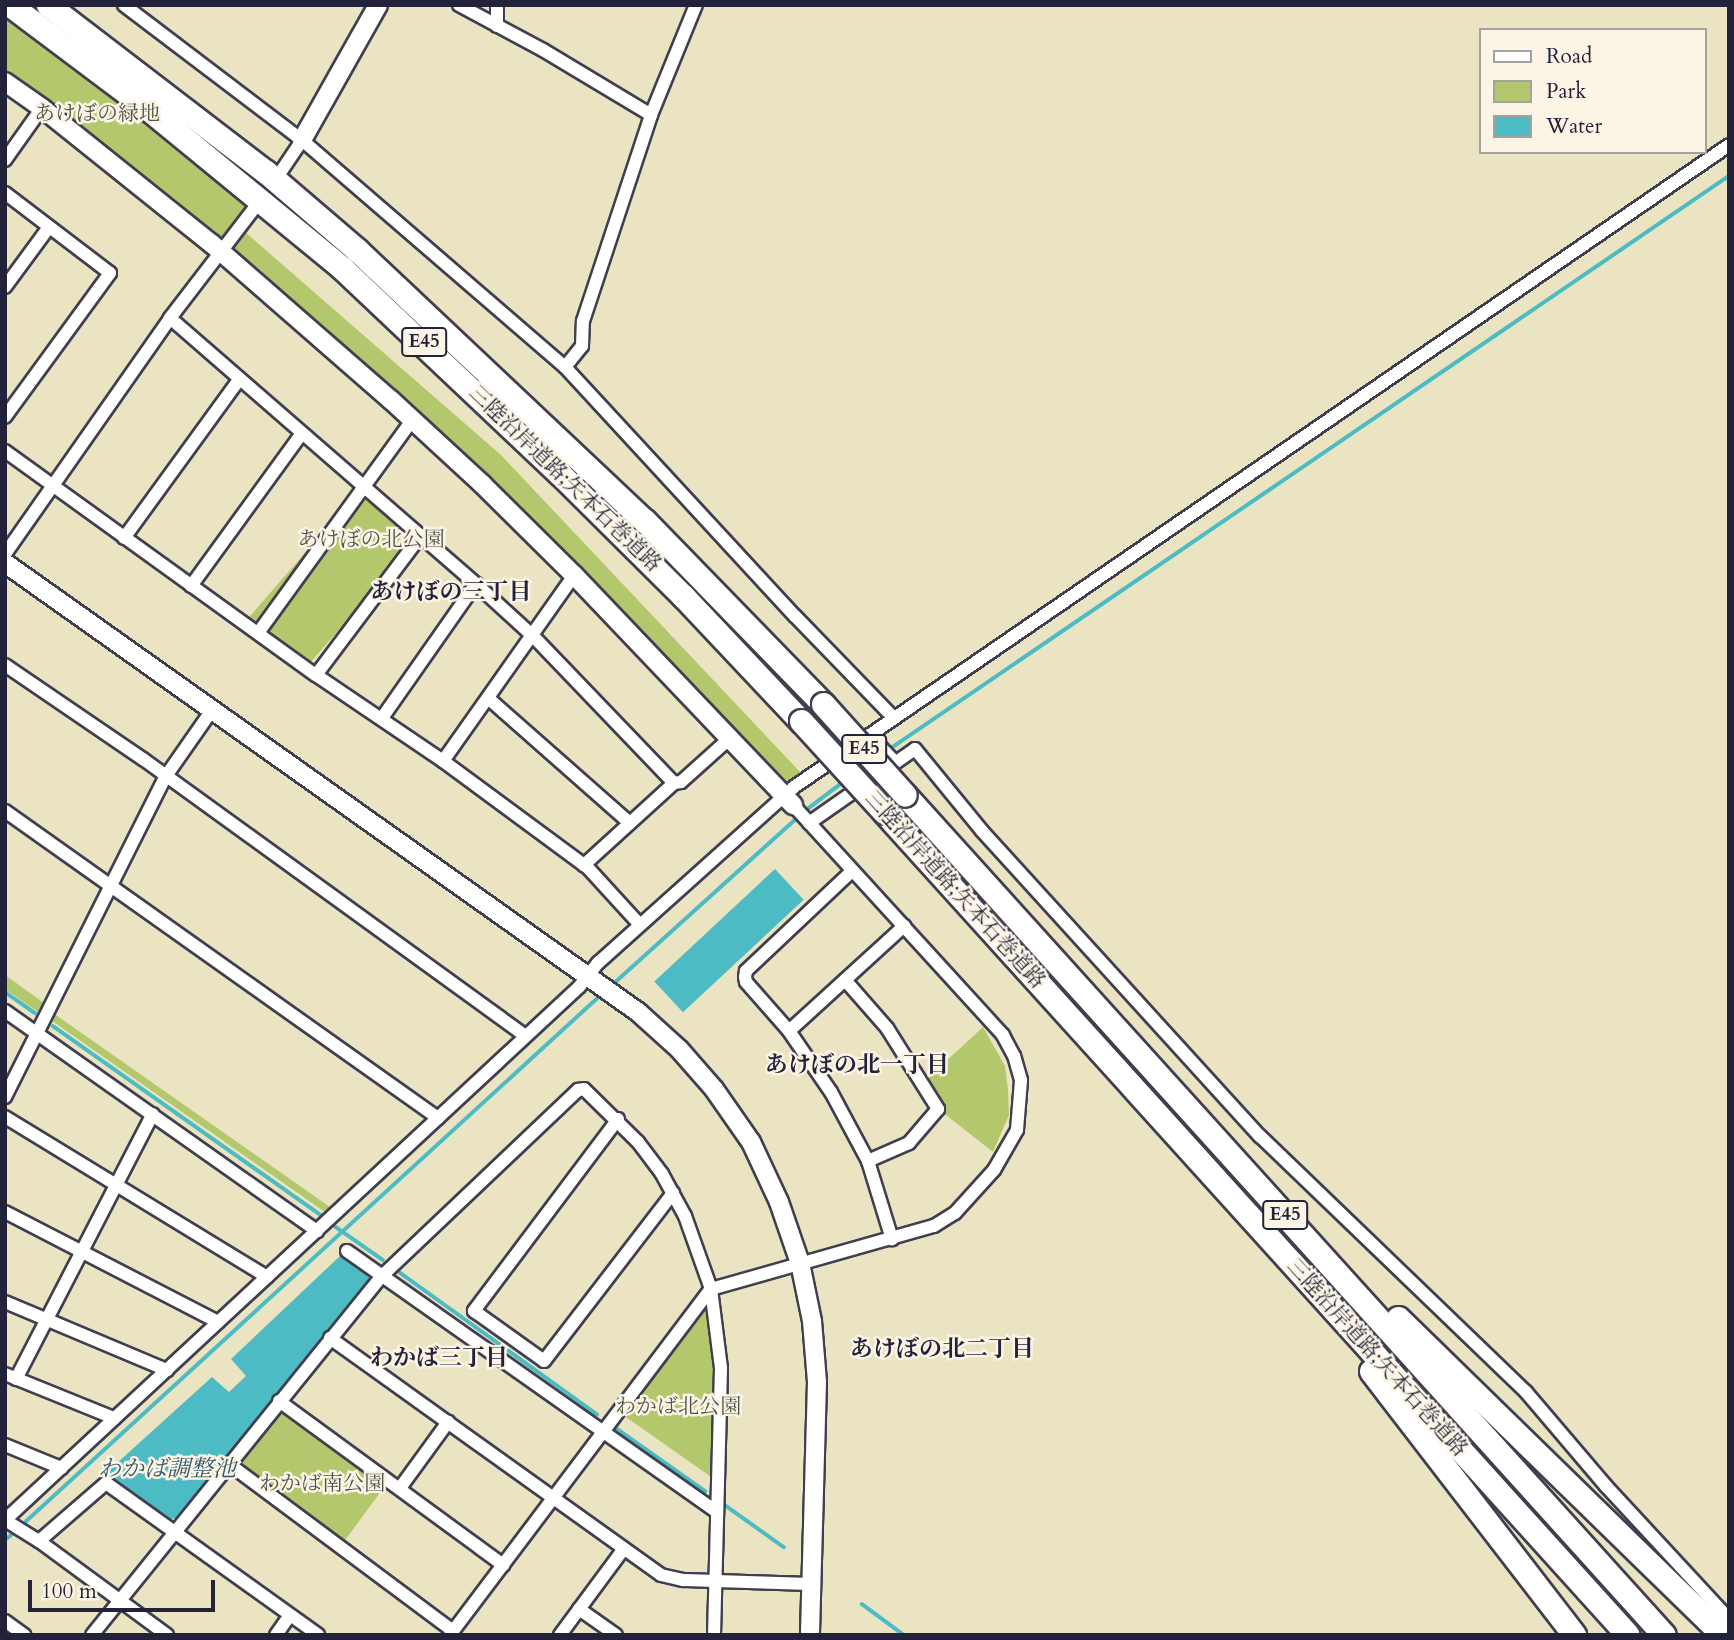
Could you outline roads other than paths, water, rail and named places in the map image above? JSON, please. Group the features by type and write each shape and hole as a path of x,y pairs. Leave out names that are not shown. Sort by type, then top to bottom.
{"highway":[{"name":"三陸沿岸道路;矢本石巻道路","path":"10,5 156,115 342,268 559,472 801,721 1628,1635"},
{"name":"三陸沿岸道路;矢本石巻道路","path":"48,5 266,172 357,250 645,521 823,704 1664,1635"},
{"path":"1176,1095 1430,1352 1723,1635"},
{"path":"1276,1246 1574,1635"}],"street":[{"path":"124,5 302,140 565,367 795,616 894,718"},
{"path":"282,170 302,140 378,5"},
{"path":"459,5 652,115"},
{"path":"497,5 497,26"},
{"path":"565,367 582,346 583,321 652,115 696,5"},
{"path":"5,82 42,108 222,252 412,420 574,575 798,810 1003,1035 1014,1056 1021,1080 1022,1101 1017,1130 1006,1155 955,1213 934,1226 711,1289 451,1633 229,1464"},
{"path":"5,160 42,108"},
{"path":"798,810 869,735 1729,145"},
{"path":"5,193 110,273 5,417"},
{"path":"5,554 170,318 253,210"},
{"path":"5,287 49,227"},
{"path":"170,318 239,380 365,485 533,636 674,783"},
{"path":"124,538 239,380"},
{"path":"258,633 412,420"},
{"path":"191,586 302,433"},
{"path":"5,452 316,675 443,761 584,865 640,925"},
{"path":"316,675 421,535"},
{"path":"5,564 594,980 679,1049 737,1121 751,1142 779,1202 800,1263 812,1321 816,1373 810,1635"},
{"path":"443,761 574,575"},
{"path":"382,718 476,584"},
{"path":"5,665 166,776 525,1036"},
{"path":"488,698 630,823"},
{"path":"5,1097 166,776 212,710"},
{"path":"869,735 895,762"},
{"path":"584,865 674,783 681,782 729,739"},
{"path":"167,1635 7,1521 525,1036 594,980 640,925 798,810 895,762 915,749 982,831 1260,1136 1526,1392 1606,1486 1729,1619"},
{"path":"5,811 438,1118"},
{"path":"852,871 746,971 746,982 789,1031 831,1092 867,1161 892,1239"},
{"path":"789,1031 904,926"},
{"path":"845,981 887,1028 939,1109 909,1143 867,1161"},
{"path":"5,1011 317,1231"},
{"path":"92,1635 118,1599 383,1275 578,1090 588,1090 638,1142 673,1193 700,1251 711,1289 721,1351 714,1635"},
{"path":"114,1418 10,1377 46,1320 153,1114"},
{"path":"5,1117 267,1277"},
{"path":"618,1119 474,1311 544,1361 673,1193"},
{"path":"5,1212 218,1322"},
{"path":"346,1251 718,1512"},
{"path":"5,1302 167,1370"},
{"path":"330,1338 661,1575 716,1582 812,1584"},
{"path":"279,1401 503,1565"},
{"path":"400,1488 448,1422"},
{"path":"5,1446 61,1468"},
{"path":"34,1538 106,1483 318,1635"},
{"path":"560,1635 623,1550"},
{"path":"579,1609 616,1635"},
{"path":"276,1635 290,1615"},
{"path":"5,1621 24,1635"}],"water":[{"path":"775,869 804,900 683,1012 654,982"},
{"name":"わかば調整池","path":"340,1256 371,1272 370,1279 176,1518 171,1519 106,1473 212,1377 229,1392 246,1376 231,1359"}],"waterway":[{"path":"887,751 1729,176"},
{"path":"805,811 843,782"},
{"path":"610,987 799,816"},
{"path":"5,992 35,1013"},
{"path":"21,1526 602,994"},
{"path":"53,1026 322,1216"},
{"path":"333,1225 383,1260"},
{"path":"395,1269 597,1414"},
{"path":"613,1426 705,1491"},
{"path":"722,1503 784,1547"},
{"path":"5,1540 16,1531"},
{"path":"862,1604 904,1635"}],"district":[{"name":"あけぼの三丁目","path":"451,592"},
{"name":"あけぼの北一丁目","path":"857,1065"},
{"name":"あけぼの北二丁目","path":"942,1349"},
{"name":"わかば三丁目","path":"439,1358"}],"park label":[{"name":"あけぼの緑地","path":"97,114"},
{"name":"あけぼの北公園","path":"371,540"},
{"name":"わかば北公園","path":"678,1407"},
{"name":"わかば南公園","path":"322,1484"}]}
